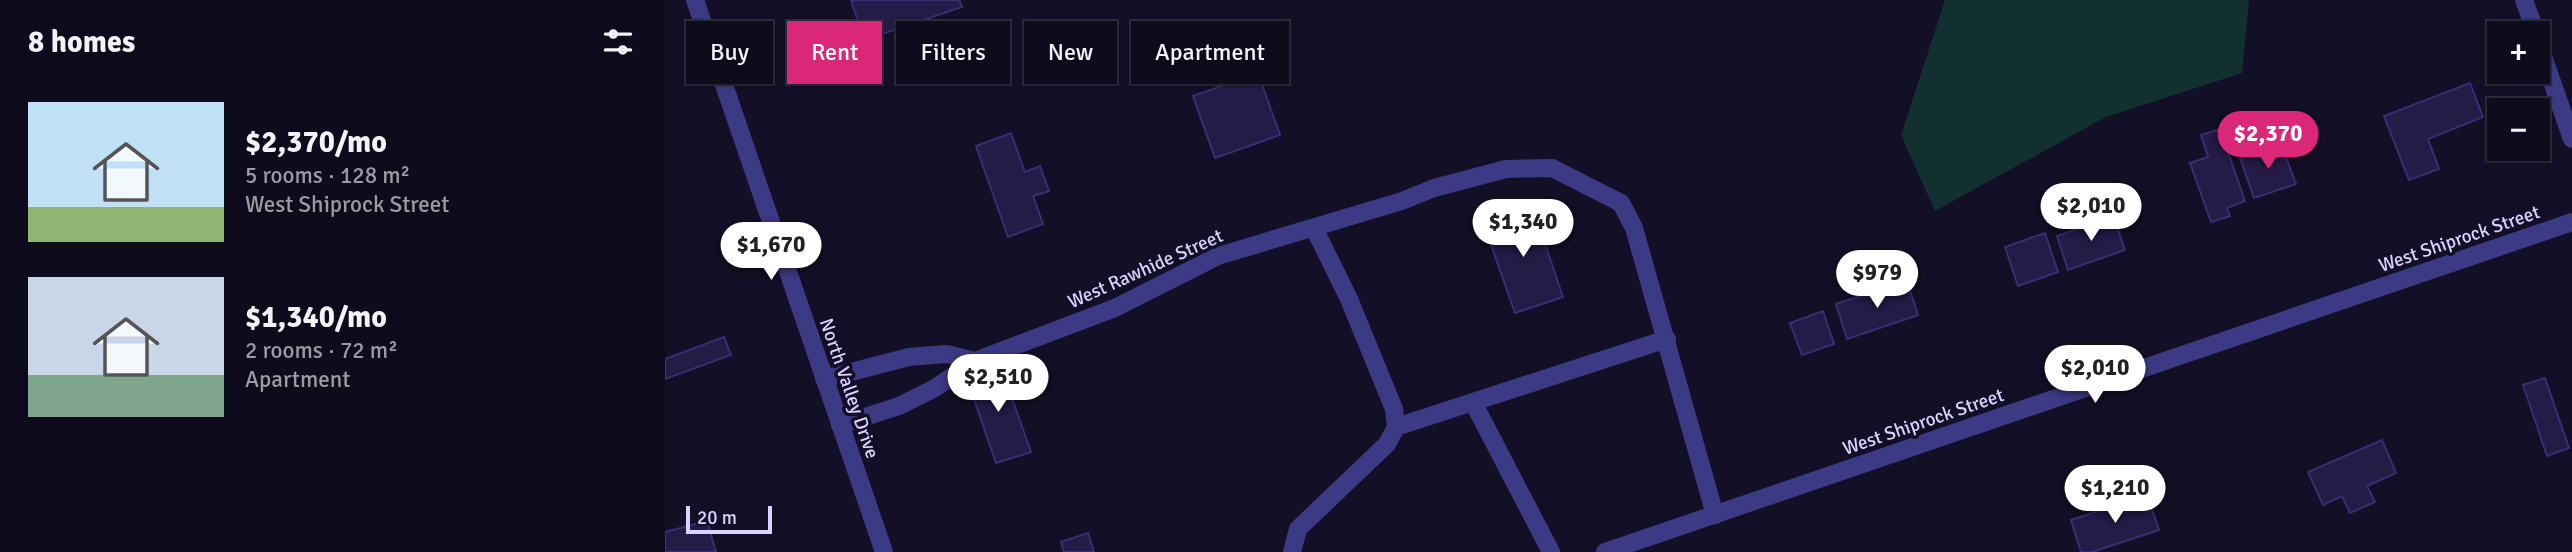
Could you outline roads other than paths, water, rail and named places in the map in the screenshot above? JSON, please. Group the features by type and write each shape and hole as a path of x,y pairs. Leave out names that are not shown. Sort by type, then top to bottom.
{"street":[{"name":"North Valley Drive","path":"695,0 884,552"},
{"path":"2524,0 2532,21"},
{"path":"2550,76 2572,139"},
{"name":"West Rawhide Street","path":"840,425 899,406 935,388 975,361 1115,307 1218,256 1402,201 1434,188 1506,169 1552,168 1621,203 1634,228 1714,515"},
{"name":"West Shiprock Street","path":"1605,552 2572,222"},
{"path":"1292,552 1298,528 1387,444 1396,427 1394,409 1349,299 1314,228"},
{"path":"1396,427 1667,339"},
{"path":"824,379 909,357 947,354 975,361"},
{"path":"1473,402 1551,552"}]}
